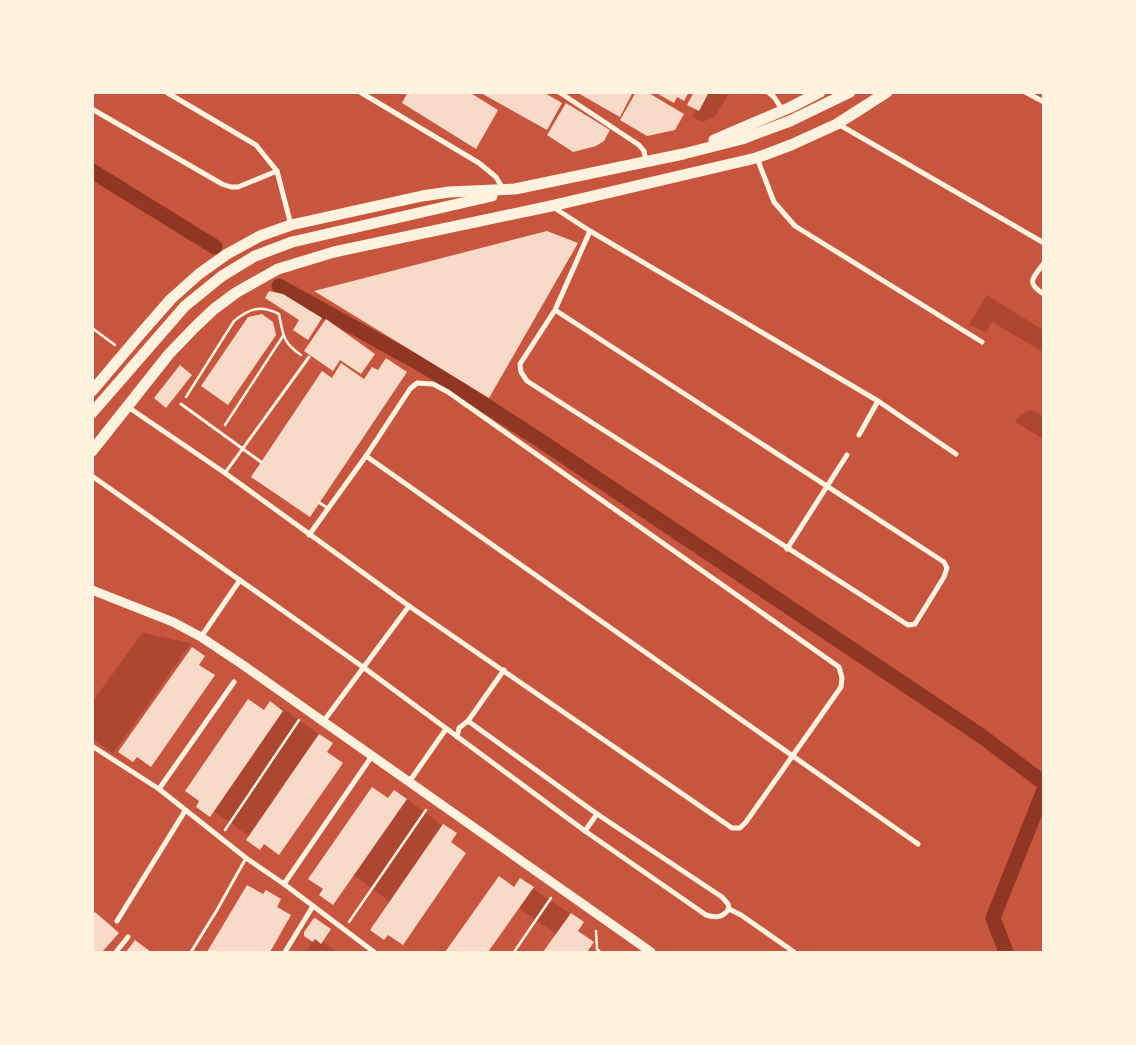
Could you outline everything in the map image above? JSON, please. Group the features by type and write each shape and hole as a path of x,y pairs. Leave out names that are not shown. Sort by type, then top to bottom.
{"main road":[{"path":"682,154 820,92"},
{"path":"92,414 185,306 222,276 255,256 300,240 515,189 646,162 742,139 790,121 850,92"},
{"path":"92,451 169,354 214,308 237,292 278,269 334,252 551,206 756,158 837,124 887,92"},
{"path":"92,392 171,300 198,274 226,254 260,236 291,225 422,196 449,192 502,192"}],"street":[{"path":"166,92 256,145 277,171 291,225"},
{"path":"360,92 479,163 496,177 502,192"},
{"path":"559,92 639,145 644,151 646,162"},
{"path":"768,92 783,110"},
{"path":"1025,92 1044,102"},
{"path":"92,108 222,184 238,187 277,171"},
{"path":"837,124 1044,243"},
{"path":"756,158 774,202 795,226 982,342"},
{"path":"551,206 878,402 956,454"},
{"path":"555,310 828,485 944,562 947,568 944,577 915,624 908,625 527,380 521,372 520,364 555,310 590,231"},
{"path":"1044,263 1032,279 1034,288 1044,294"},
{"path":"128,406 225,473 309,535 409,606 732,828 740,828 746,822 841,687 842,678 839,667 433,384 417,383 410,389 366,456 309,535"},
{"path":"859,435 878,402"},
{"path":"787,548 847,455"},
{"path":"366,456 918,844"},
{"path":"92,476 363,667 585,831 706,915 724,916 729,909"},
{"path":"201,637 240,580"},
{"path":"92,590 174,622 201,637 651,952"},
{"path":"323,722 409,606"},
{"path":"458,737 460,728 468,721 504,670"},
{"path":"159,789 234,682"},
{"path":"468,721 597,814 722,897 728,904 729,909 741,915 794,952"},
{"path":"409,782 446,729"},
{"path":"92,746 159,789 246,858 284,884 374,952"},
{"path":"284,884 372,756"},
{"path":"117,921 185,811"},
{"path":"585,831 597,814"},
{"path":"285,952 312,906"},
{"path":"116,952 128,937"}],"lane":[{"path":"225,473 308,358"},
{"path":"181,404 261,462"},
{"path":"320,503 329,509"},
{"path":"191,952 246,858"}],"path":[{"path":"181,404 234,321 244,313 268,308 279,314 284,341 292,350 308,358"},
{"path":"92,328 115,345"},
{"path":"220,433 284,336"},
{"path":"220,838 299,720"},
{"path":"344,930 426,810"},
{"path":"514,952 551,898"},
{"path":"596,930 597,949 600,952"}],"shaded area":[{"path":"705,93 729,93 715,117 702,122 692,117"},
{"path":"987,295 1043,330 1043,352 992,322 986,332 969,325"},
{"path":"1031,410 1043,416 1043,439 1015,422 1020,415"},
{"path":"142,633 191,643 113,754 93,739 93,701"},
{"path":"279,706 323,737 253,839 208,807"},
{"path":"404,797 446,828 392,903 350,872"},
{"path":"531,887 572,915 558,935 517,907"},
{"path":"315,937 337,952 306,952"}],"building":[{"path":"408,92 469,92 498,110 476,149 402,103"},
{"path":"479,92 543,92 562,103 547,130"},
{"path":"576,92 633,92 620,117"},
{"path":"636,92 647,92 684,114 675,130 647,136 620,120"},
{"path":"659,92 689,92 684,101 677,97 674,103 658,94"},
{"path":"694,92 709,92 699,111 687,105"},
{"path":"566,103 610,130 604,141 596,146 573,152 547,135"},
{"path":"547,231 578,243 489,398 314,291"},
{"path":"269,291 283,294 322,318 308,340 293,330 299,320 265,298"},
{"path":"262,314 273,322 276,335 228,405 201,386 248,317"},
{"path":"326,319 375,354 361,374 340,360 333,371 304,351"},
{"path":"386,358 407,372 310,517 251,477 322,371 332,378 341,363 364,379 372,367 378,370"},
{"path":"180,365 192,375 166,408 154,398"},
{"path":"192,647 205,656 199,665 215,675 151,767 137,757 133,762 118,752"},
{"path":"248,699 264,710 270,701 283,711 210,817 196,807 199,801 185,791"},
{"path":"319,734 333,743 327,752 343,763 279,855 264,844 260,850 246,840"},
{"path":"372,787 388,798 394,790 407,799 333,905 319,895 323,889 308,879"},
{"path":"443,824 457,833 451,842 466,853 403,945 388,935 384,940 370,930"},
{"path":"499,876 514,887 520,878 534,887 488,952 445,952"},
{"path":"247,885 263,894 266,890 281,899 277,907 291,915 270,952 207,952"},
{"path":"95,912 119,933 102,952 92,952 92,915"},
{"path":"571,913 584,922 578,931 594,942 587,952 543,952"},
{"path":"315,918 331,929 321,944 315,939 313,942 304,936 304,932"},
{"path":"135,940 151,952 126,952"}],"waterway":[{"path":"92,171 215,247"},
{"path":"279,286 424,366 541,441 980,735 1044,783"},
{"path":"1006,952 993,918 1044,790"}]}
